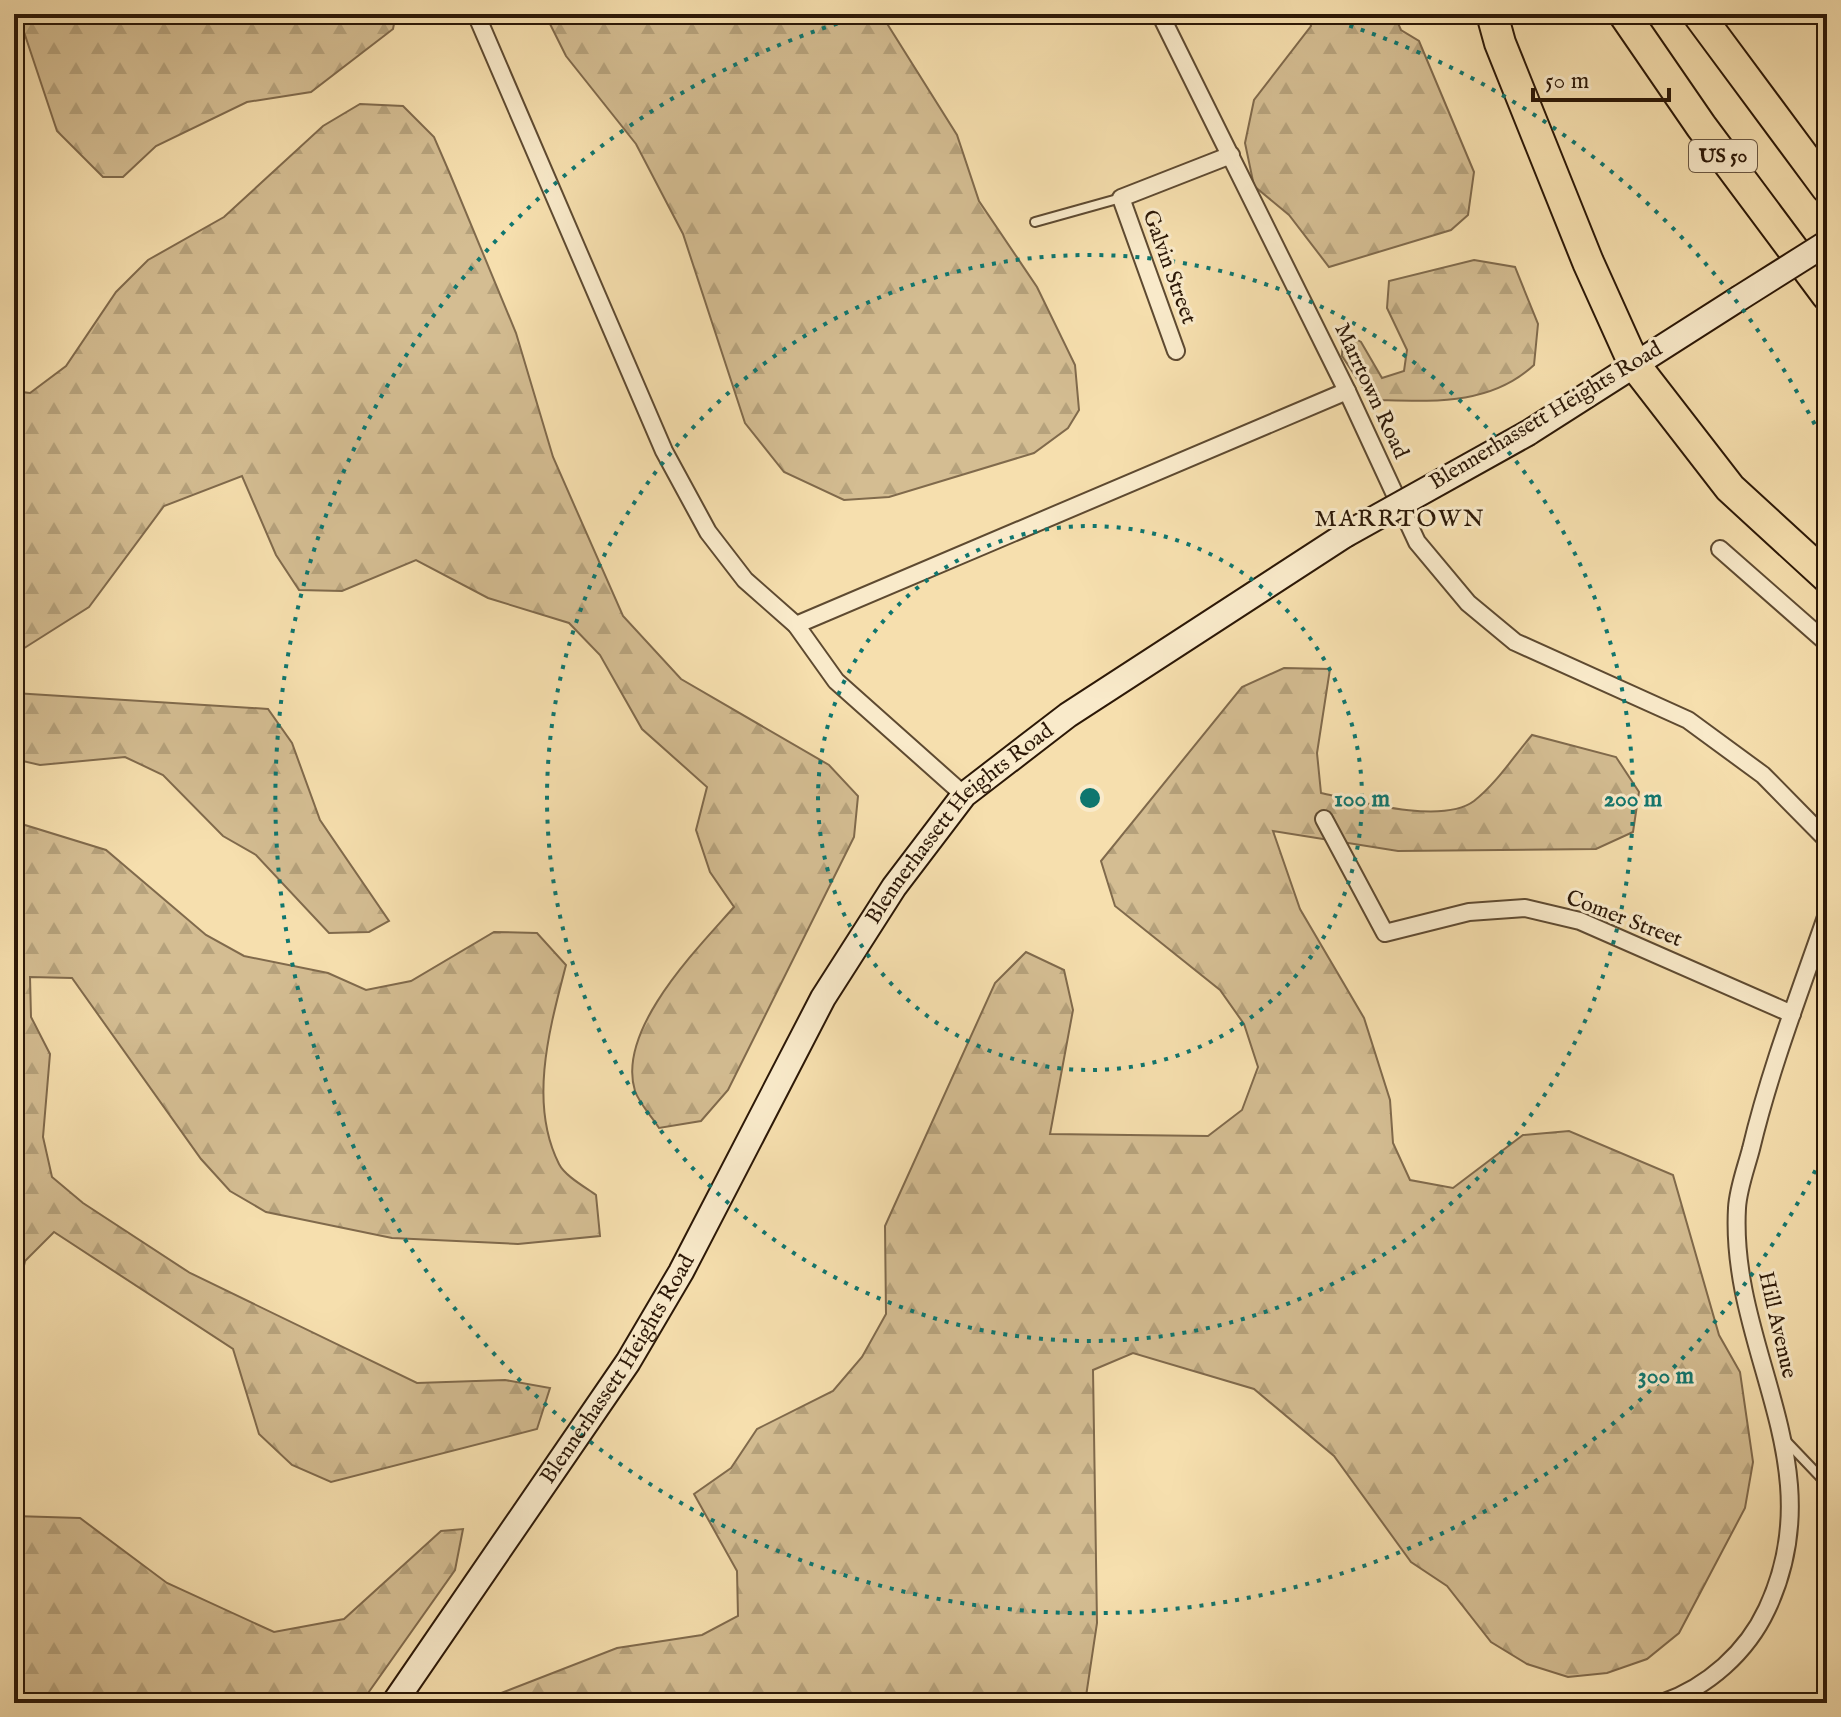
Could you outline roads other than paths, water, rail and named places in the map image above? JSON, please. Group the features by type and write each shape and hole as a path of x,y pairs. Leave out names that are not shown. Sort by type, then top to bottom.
{"highway":[{"path":"1492,14 1500,43 1588,262 1634,364 1730,488 1827,577"},
{"name":"US 50","path":"1624,14 1701,126 1827,295"},
{"name":"US 50","path":"1698,14 1827,188"}],"street":[{"path":"476,14 664,451 708,532 745,580 796,625 836,681 964,795"},
{"name":"Marrtown Road","path":"1160,14 1347,391 1417,542 1468,603 1515,642 1688,720 1763,775 1827,840"},
{"path":"1121,198 1231,155"},
{"name":"Galvin Street","path":"1121,198 1176,351"},
{"name":"Blennerhassett Heights Road","path":"394,1703 628,1362 681,1272 823,998 894,887 964,795 1068,715 1345,535 1528,433 1827,243"},
{"path":"796,625 1347,391"},
{"path":"1720,549 1827,643"},
{"name":"Comer Street","path":"1324,819 1385,933 1469,912 1525,908 1580,921 1792,1014"},
{"name":"Hill Avenue","path":"1671,1702 1730,1662 1757,1632 1773,1597 1789,1544 1793,1503 1783,1438 1742,1279 1737,1207 1759,1115 1827,914"}],"lane":[{"path":"1035,222 1121,198"},
{"path":"1783,1438 1827,1484"}],"district":[{"name":"MARRTOWN","path":"1400,519"}]}
